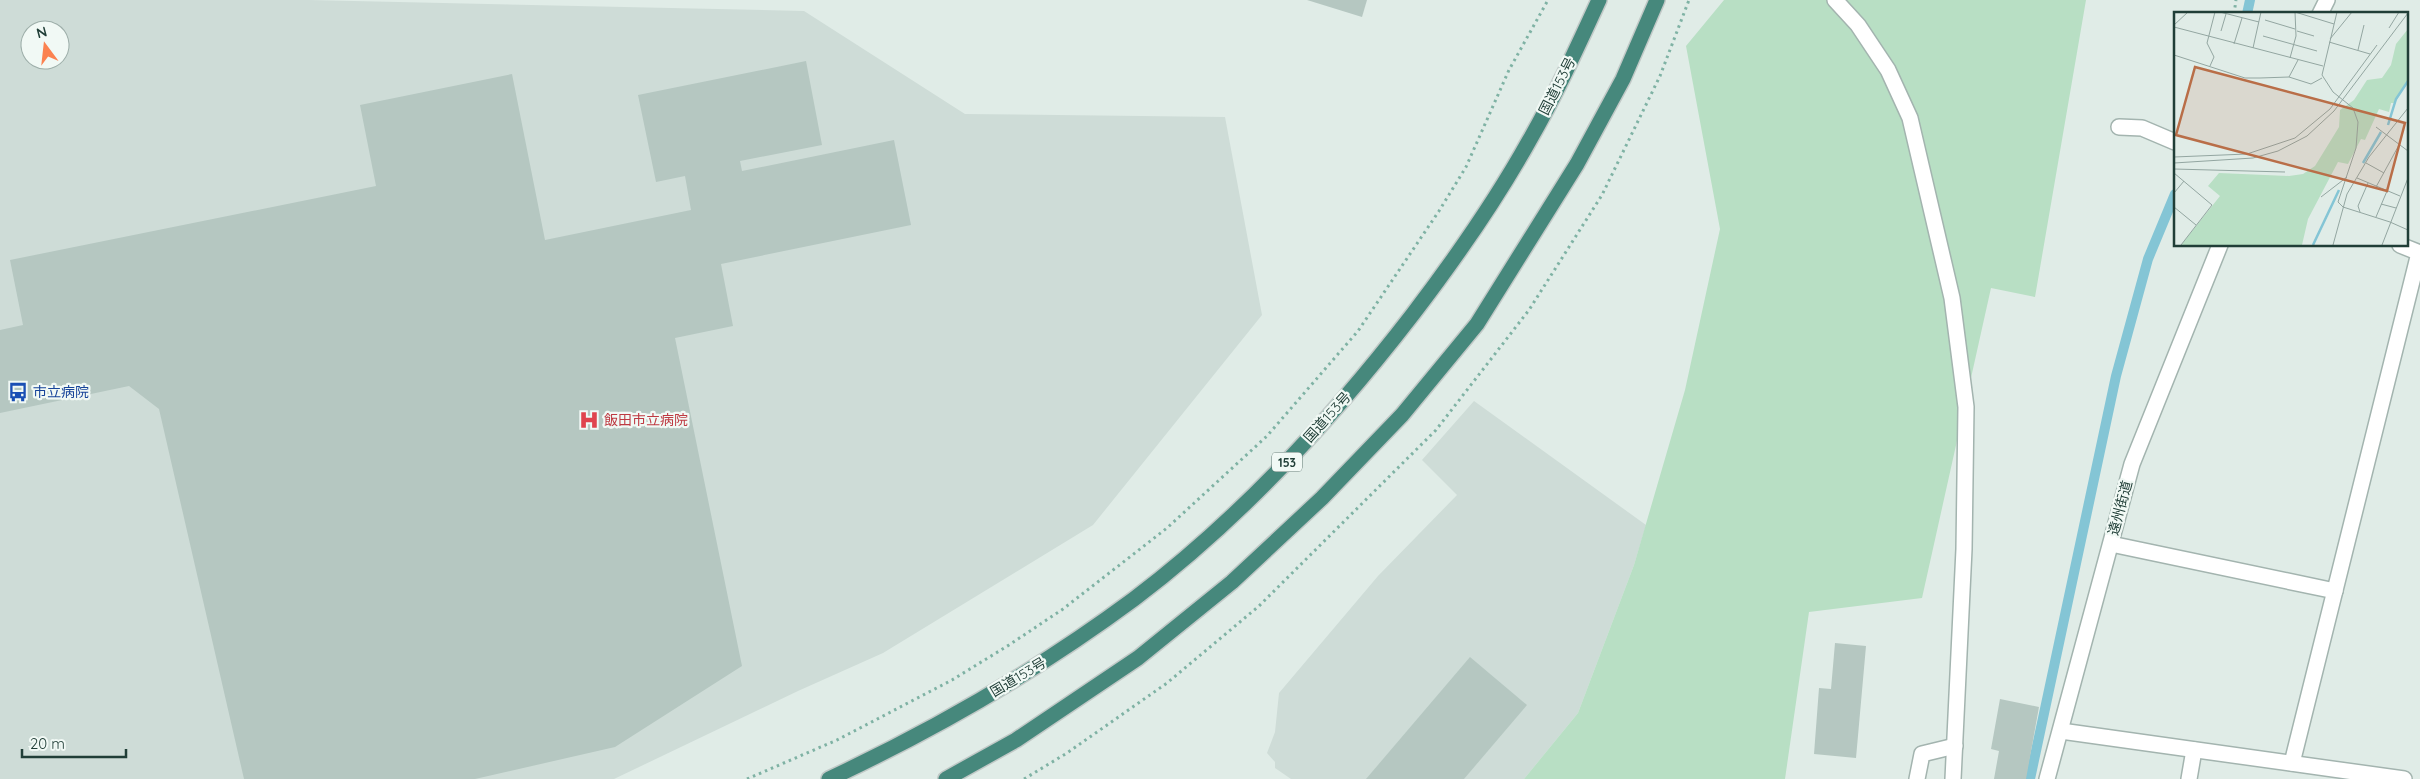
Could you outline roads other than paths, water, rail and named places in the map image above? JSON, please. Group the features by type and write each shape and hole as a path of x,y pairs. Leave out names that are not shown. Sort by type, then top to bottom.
{"highway":[{"name":"国道153号","path":"829,779 945,721 1043,663 1135,598 1207,538 1277,472 1326,420 1382,353 1486,214 1530,140 1599,0"},
{"path":"946,779 1016,740 1138,658 1232,582 1322,498 1402,415 1477,324 1572,172 1623,78 1657,0"}],"street":[{"path":"1835,0 1858,25 1888,70 1910,118 1952,298 1966,407 1964,549 1953,779"},
{"path":"2321,12 2326,0"},
{"path":"2119,127 2142,128 2174,142"},
{"name":"遠州街道","path":"2047,779 2132,464 2220,246"},
{"path":"2292,763 2419,253 2402,246"},
{"path":"2111,544 2335,591"},
{"path":"2061,731 2404,779"},
{"path":"1917,779 1922,754 1955,746"},
{"path":"2189,779 2194,750"}],"waterway":[{"path":"2247,12 2250,0"},
{"path":"2030,779 2116,376 2148,259 2174,196"}],"place":[{"name":"市立病院","path":"18,392"},
{"name":"飯田市立病院","path":"589,420"}]}
